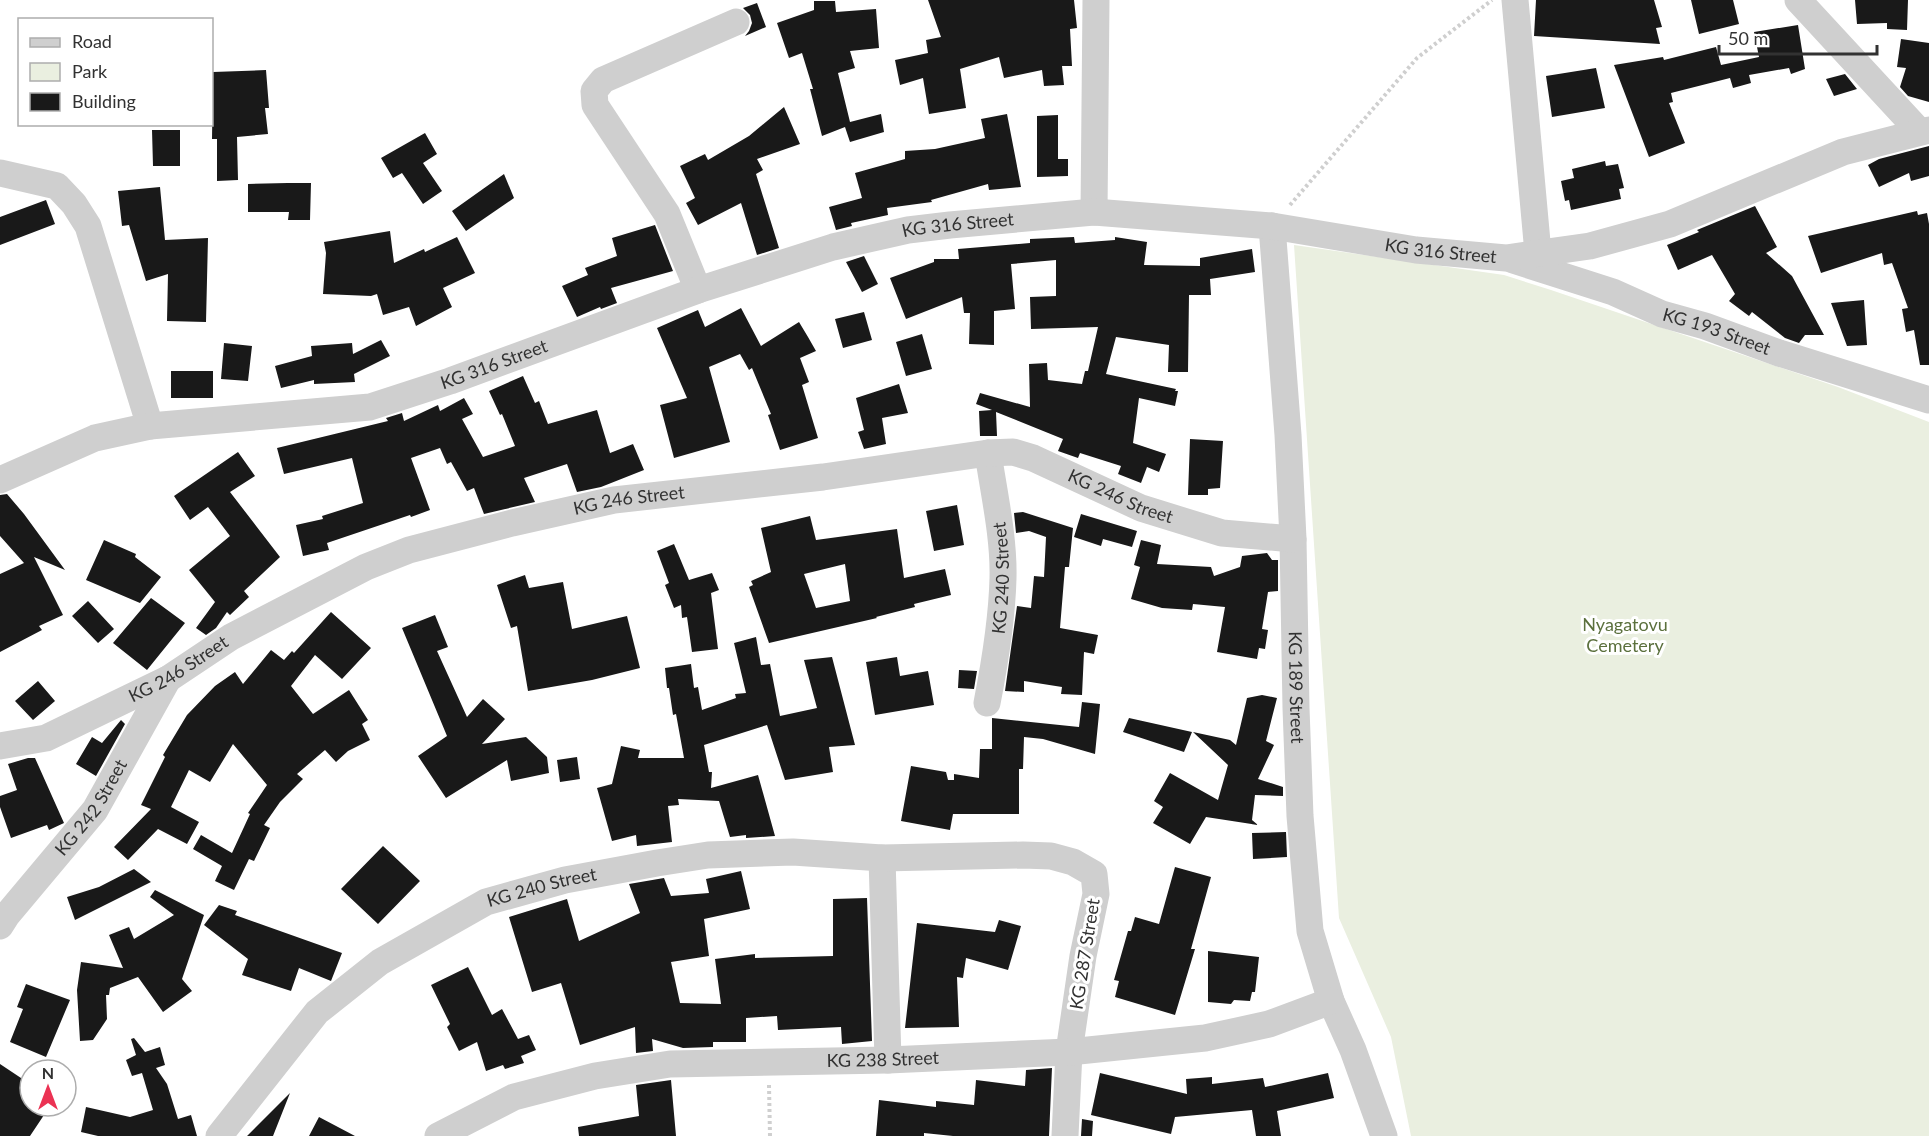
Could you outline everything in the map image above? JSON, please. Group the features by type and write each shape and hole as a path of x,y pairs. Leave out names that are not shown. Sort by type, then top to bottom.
{"street":[{"path":"1094,212 1096,0"},
{"path":"1515,0 1538,254"},
{"path":"1798,0 1924,130"},
{"path":"698,290 667,214 596,105 594,91 603,80 736,22"},
{"name":"KG 316 Street","path":"0,480 95,438 150,426 370,408 698,290 832,247 908,230 1094,212 1272,226 1416,250 1506,258 1590,246 1670,224 1843,152 1924,130"},
{"path":"0,173 57,186 74,204 88,226 150,426"},
{"name":"KG 189 Street","path":"1272,226 1288,435 1293,538 1299,794 1310,931 1332,1001 1353,1050 1384,1136"},
{"name":"KG 193 Street","path":"1506,258 1613,292 1662,314 1929,400"},
{"name":"KG 246 Street","path":"0,746 46,738 168,679 231,637 366,567 409,550 512,523 614,500 823,477 988,453 1013,452 1033,458 1142,508 1222,533 1293,538"},
{"name":"KG 240 Street","path":"987,703 996,655 1003,577 988,453"},
{"name":"KG 242 Street","path":"0,926 95,810 168,679"},
{"name":"KG 240 Street","path":"219,1136 317,1012 380,962 486,902 565,880 708,855 793,852 882,858 958,856"},
{"name":"KG 287 Street","path":"958,856 1051,856 1073,862 1094,874 1096,894 1083,956 1069,1052 1065,1136"},
{"path":"882,858 888,1060"},
{"name":"KG 238 Street","path":"438,1136 514,1097 596,1076 670,1064 888,1060 1069,1052 1204,1038 1269,1024 1332,1001"}],"path":[{"path":"1272,226 1417,58 1492,0"},
{"path":"769,1063 770,1136"}],"green space":[{"name":"Nyagatovu Cemetery","path":"1294,245 1504,275 1838,387 1929,422 1929,1136 1411,1136 1391,1037 1339,918"}],"building":[{"path":"928,0 1074,0 1077,28 1070,29 1072,66 1062,66 1064,85 1044,86 1042,70 1004,78 999,57 960,69 966,108 929,114 923,78 900,85 895,60 928,53 926,40 941,37"},
{"path":"1536,0 1654,0 1662,27 1656,28 1660,44 1534,36"},
{"path":"1691,0 1733,0 1739,24 1699,34"},
{"path":"1855,0 1908,0 1907,30 1887,29 1887,23 1857,24"},
{"path":"814,1 835,1 836,12 876,9 879,48 850,51 855,68 838,73 850,122 881,114 884,132 850,142 845,127 822,136 810,89 813,89 802,53 789,58 777,23 814,10"},
{"path":"757,3 766,27 745,36 752,23 750,15 743,8"},
{"path":"1798,25 1805,69 1791,74 1789,68 1749,75 1751,83 1733,88 1730,78 1671,93 1673,102 1669,103 1685,143 1649,157 1614,65 1663,57 1664,60 1716,47 1721,65 1759,57 1754,32"},
{"path":"1901,39 1929,43 1929,102 1908,96 1900,87 1906,68 1897,67"},
{"path":"1596,68 1605,108 1552,117 1546,76"},
{"path":"266,70 269,108 265,108 268,134 237,137 238,180 217,181 217,139 212,139 213,72"},
{"path":"1845,74 1857,89 1834,96 1826,79"},
{"path":"784,107 800,144 757,159 763,170 756,174 779,248 757,255 741,203 698,225 686,203 695,198 680,166 705,154 708,160 749,136"},
{"path":"1007,114 1021,187 989,190 988,184 931,200 932,202 887,208 888,215 851,223 852,226 836,230 829,207 862,198 855,173 905,159 905,151 935,149 985,138 981,119"},
{"path":"1058,115 1058,159 1068,159 1068,176 1037,177 1037,116"},
{"path":"152,130 180,130 180,166 153,166"},
{"path":"425,133 437,154 423,163 442,191 423,204 402,173 393,178 381,158"},
{"path":"1929,146 1929,176 1911,181 1909,173 1879,187 1868,165 1879,159"},
{"path":"1605,161 1606,166 1618,164 1624,188 1619,189 1621,199 1571,210 1569,200 1565,201 1561,181 1574,178 1572,169"},
{"path":"504,174 514,198 466,231 452,211"},
{"path":"311,183 310,220 288,220 289,212 248,212 248,184"},
{"path":"160,187 165,240 208,238 206,322 167,321 168,274 146,281 129,225 122,226 118,191"},
{"path":"46,200 55,224 0,245 0,217"},
{"path":"1755,206 1777,247 1766,253 1792,276 1824,335 1805,335 1799,343 1785,338 1752,312 1749,316 1729,301 1735,294 1712,255 1678,270 1667,245"},
{"path":"1917,211 1918,215 1927,213 1929,224 1929,365 1920,365 1914,330 1906,332 1902,309 1908,308 1892,263 1884,265 1882,253 1821,273 1808,236"},
{"path":"655,225 673,271 611,288 617,303 601,309 600,307 577,317 562,286 588,275 585,268 617,256 612,238"},
{"path":"390,231 394,263 457,237 475,273 443,288 452,307 416,326 409,307 383,315 377,294 371,296 323,294 326,253 324,242"},
{"path":"1074,237 1075,243 1115,240 1115,237 1147,242 1144,265 1200,266 1200,258 1252,249 1255,272 1210,279 1211,295 1189,295 1188,372 1168,372 1169,345 1116,337 1106,374 1178,391 1175,406 1139,398 1133,443 1166,454 1159,472 1147,467 1141,483 1118,474 1121,466 1080,453 1078,458 1058,451 1063,439 996,412 997,436 980,436 979,411 992,410 976,404 980,393 1030,407 1029,364 1047,363 1048,380 1082,384 1085,371 1088,371 1098,327 1031,329 1030,297 1056,296 1056,260 1011,264 1015,309 994,311 994,345 969,344 970,313 964,313 962,297 906,319 890,278 934,262 934,259 959,259 958,249 1030,243 1030,239"},
{"path":"864,256 878,284 862,292 846,262"},
{"path":"1864,300 1867,345 1847,346 1831,303"},
{"path":"741,308 761,346 799,322 808,337 816,351 800,358 809,382 802,385 818,438 780,450 768,415 771,414 752,368 749,370 740,354 709,367 730,442 674,458 660,405 687,398 657,328 698,310 705,327"},
{"path":"864,312 872,340 843,348 835,319"},
{"path":"922,334 932,369 906,376 896,342"},
{"path":"381,340 390,356 354,374 355,382 314,384 314,380 281,388 275,366 312,356 311,346 352,343 353,354"},
{"path":"224,343 252,346 248,381 221,379"},
{"path":"171,371 213,371 213,398 171,398"},
{"path":"523,376 535,403 539,401 548,424 597,410 610,453 633,444 644,470 601,487 577,492 567,464 524,478 535,502 484,514 474,488 467,491 451,462 447,464 440,448 411,458 430,510 327,543 329,550 303,556 296,525 323,519 322,516 363,503 352,458 284,474 277,448 388,421 386,418 402,413 404,421 438,405 440,411 464,398 473,414 462,419 483,457 515,446 502,414 500,415 489,391"},
{"path":"899,384 908,413 882,418 886,444 864,449 858,432 864,430 856,398"},
{"path":"1190,439 1223,441 1220,488 1208,489 1208,495 1188,495"},
{"path":"238,452 255,476 230,492 280,557 244,591 249,597 230,615 227,612 216,628 206,635 196,628 215,602 189,570 230,536 208,507 190,520 174,496"},
{"path":"7,494 65,570 34,557 63,615 39,626 42,630 0,652 0,574 24,563 0,536 0,495"},
{"path":"957,505 964,545 934,551 926,511"},
{"path":"1023,512 1073,528 1069,567 1065,567 1060,628 1098,635 1094,654 1084,652 1082,695 1061,694 1062,687 1024,681 1024,692 1005,691 1017,606 1031,608 1034,576 1044,577 1046,537 1029,531 1016,533 1014,513"},
{"path":"1081,514 1137,531 1132,547 1103,539 1101,546 1074,537"},
{"path":"810,516 816,540 897,529 904,578 945,569 951,595 914,604 915,607 877,618 769,643 749,587 753,585 751,581 771,572 761,528","holes":["845,564 850,601 816,608 804,574"]},
{"path":"104,540 136,554 135,557 161,577 140,603 86,580"},
{"path":"1141,540 1161,545 1157,564 1211,567 1214,576 1240,567 1242,556 1267,553 1272,560 1278,560 1278,591 1268,592 1262,629 1268,630 1265,649 1259,648 1257,659 1217,652 1225,607 1193,604 1192,610 1162,608 1131,599 1140,567 1134,565"},
{"path":"674,544 689,580 712,573 719,590 711,593 718,649 692,652 687,617 682,618 681,605 674,608 665,585 669,583 657,551"},
{"path":"525,575 529,588 563,582 572,629 627,616 640,668 592,680 528,691 517,626 511,628 497,585"},
{"path":"151,598 185,623 147,670 113,643"},
{"path":"88,601 114,629 98,643 72,616"},
{"path":"331,612 371,648 342,679 315,655 291,686 313,714 349,690 368,720 362,724 370,740 348,751 336,762 325,750 297,774 303,779 280,802 264,825 270,828 254,861 249,859 234,890 215,881 222,866 193,849 201,835 232,853 250,814 248,813 267,785 233,744 210,782 189,770 171,807 199,822 187,844 158,829 128,860 114,847 151,809 141,805 165,757 163,755 187,715 215,686 235,672 243,684 271,650 284,660 292,651 294,653"},
{"path":"435,615 448,647 437,651 467,717 483,699 505,719 482,744 526,737 547,757 549,773 511,781 507,760 446,798 418,756 447,736 402,628"},
{"path":"756,637 761,665 770,664 780,716 817,708 804,660 832,657 855,745 829,747 833,772 785,780 767,725 704,745 709,772 712,772 711,788 758,775 775,836 730,837 719,801 678,799 679,805 668,806 672,842 637,846 636,835 612,841 597,788 612,784 621,746 640,750 638,758 684,758 676,714 673,715 669,688 667,688 665,668 691,664 694,688 698,687 702,710 736,698 735,694 746,693 734,643"},
{"path":"897,657 900,676 928,671 934,705 875,715 866,662"},
{"path":"959,670 977,671 974,689 958,688"},
{"path":"38,681 55,701 33,720 15,701"},
{"path":"1262,695 1277,698 1266,741 1274,745 1258,779 1283,787 1283,796 1255,795 1252,820 1258,825 1206,817 1190,844 1153,823 1163,807 1154,801 1170,773 1218,800 1228,765 1193,732 1230,740 1236,745 1247,698"},
{"path":"1082,702 1100,704 1095,754 1043,739 1024,737 1023,769 1019,769 1019,814 953,814 950,830 901,821 911,766 946,772 948,780 954,780 954,774 979,778 980,749 992,749 992,718 1079,727"},
{"path":"1129,718 1192,732 1184,752 1123,732"},
{"path":"121,720 125,724 96,776 76,764 92,737 102,743"},
{"path":"577,757 580,779 560,782 557,760"},
{"path":"35,758 64,823 49,830 47,825 11,838 0,807 0,796 17,790 8,764"},
{"path":"1286,832 1287,857 1253,859 1252,833"},
{"path":"383,846 420,881 378,924 341,889"},
{"path":"1175,867 1211,877 1191,949 1195,949 1175,1015 1115,997 1119,981 1114,980 1128,931 1131,931 1135,917 1159,924"},
{"path":"134,869 151,882 75,920 67,897 99,887"},
{"path":"741,871 750,909 704,919 709,956 671,962 680,1003 721,1004 715,959 755,954 755,958 833,956 833,899 867,898 872,1041 842,1044 841,1027 778,1030 777,1016 746,1018 746,1042 713,1042 713,1047 683,1048 652,1039 653,1051 636,1053 635,1027 580,1045 561,983 532,992 509,917 567,899 579,941 640,913 629,884 664,878 671,896 709,893 706,879"},
{"path":"155,890 204,915 182,979 192,991 163,1012 138,977 110,988 109,995 106,995 107,1019 93,1040 80,1041 77,990 81,962 123,968 109,935 129,927 134,939 174,915 150,897"},
{"path":"219,905 237,911 235,915 342,953 331,981 299,968 291,991 242,975 248,959 204,925"},
{"path":"999,920 1021,926 1008,970 966,958 963,978 957,977 959,1027 905,1028 917,923 995,932"},
{"path":"1208,951 1259,957 1255,992 1252,992 1250,1001 1234,1000 1231,1004 1208,1002"},
{"path":"468,967 492,1015 502,1009 518,1039 529,1035 536,1050 521,1056 524,1063 505,1069 503,1065 486,1071 477,1042 459,1051 447,1027 450,1024 431,985"},
{"path":"26,984 70,1000 46,1057 10,1042 23,1009 17,1007"},
{"path":"134,1038 145,1052 160,1047 165,1065 156,1068 167,1084 178,1119 191,1115 197,1136 98,1136 81,1132 86,1107 130,1117 153,1110 142,1073 132,1076 126,1060 136,1055 131,1039"},
{"path":"0,1064 18,1076 18,1118 42,1118 30,1136 0,1136"},
{"path":"1052,1068 1049,1136 953,1136 924,1133 924,1136 876,1136 879,1100 936,1107 936,1101 974,1105 976,1080 1025,1086 1026,1070"},
{"path":"1100,1073 1187,1094 1186,1079 1212,1077 1212,1084 1263,1078 1265,1087 1328,1073 1334,1098 1277,1111 1281,1136 1256,1136 1252,1110 1175,1117 1171,1134 1091,1115"},
{"path":"671,1080 676,1136 579,1136 578,1127 639,1116 636,1085"},
{"path":"290,1093 273,1136 247,1136"},
{"path":"319,1117 355,1136 309,1136"},
{"path":"1082,1119 1093,1121 1092,1136 1081,1136"}]}
